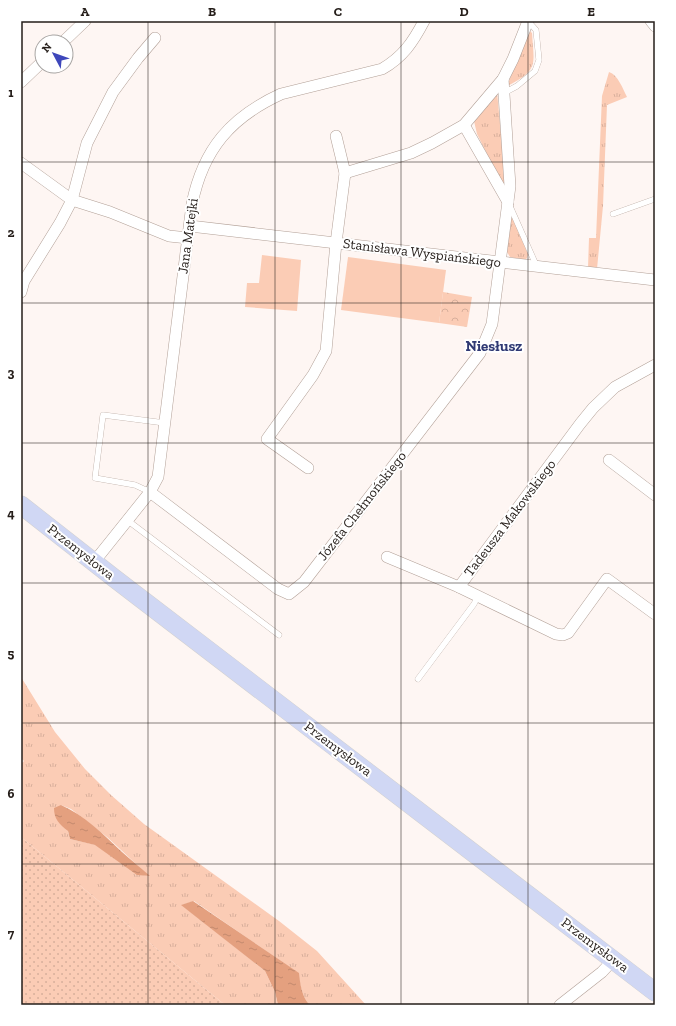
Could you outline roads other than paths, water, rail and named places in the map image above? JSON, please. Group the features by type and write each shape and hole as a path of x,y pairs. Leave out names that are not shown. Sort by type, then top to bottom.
{"main road":[{"name":"Przemysłowa","path":"21,505 655,992"}],"street":[{"path":"71,34 85,21"},
{"name":"Jana Matejki","path":"94,562 150,492 158,477 192,204 198,177 208,158 232,125 248,112 266,101 281,94 382,69 398,59 416,36 424,21"},
{"path":"345,173 411,153 464,125 503,80 528,21"},
{"path":"651,21 655,22"},
{"path":"651,21 655,26"},
{"path":"21,292 24,281 60,223 72,200 87,143 113,92 155,38"},
{"path":"21,82 34,70"},
{"path":"501,262 510,186 503,80"},
{"path":"464,125 508,202"},
{"path":"308,468 267,439 313,375 326,351 336,243 345,173 336,136"},
{"path":"21,163 72,200 110,212 169,236 188,238"},
{"name":"Stanisława Wyspiańskiego","path":"190,226 655,280"},
{"name":"Józefa Chełmońskiego","path":"150,492 278,589 289,594 304,582 480,353 492,324 501,262"},
{"name":"Tadeusza Makowskiego","path":"655,365 615,387 593,408 459,587 556,634 563,635 568,633 606,579 655,614"},
{"path":"609,460 655,495"},
{"path":"387,557 459,587"},
{"path":"560,1005 602,972 614,959"}],"lane":[{"path":"503,94 529,77 535,71 539,60 536,30 528,21"},
{"path":"613,214 655,199"},
{"path":"508,202 537,266"},
{"path":"150,492 135,485 95,478 103,415 165,423"},
{"path":"127,520 279,635"},
{"path":"418,678 474,604 478,596"}],"water":[{"path":"61,805 78,814 108,838 150,876 137,875 95,845 70,839 68,831 60,824 55,815 54,808"},
{"path":"193,901 299,973 303,994 310,1005 278,1005 275,992 265,971 181,905"}],"district":[{"name":"Niesłusz","path":"494,346"}]}
